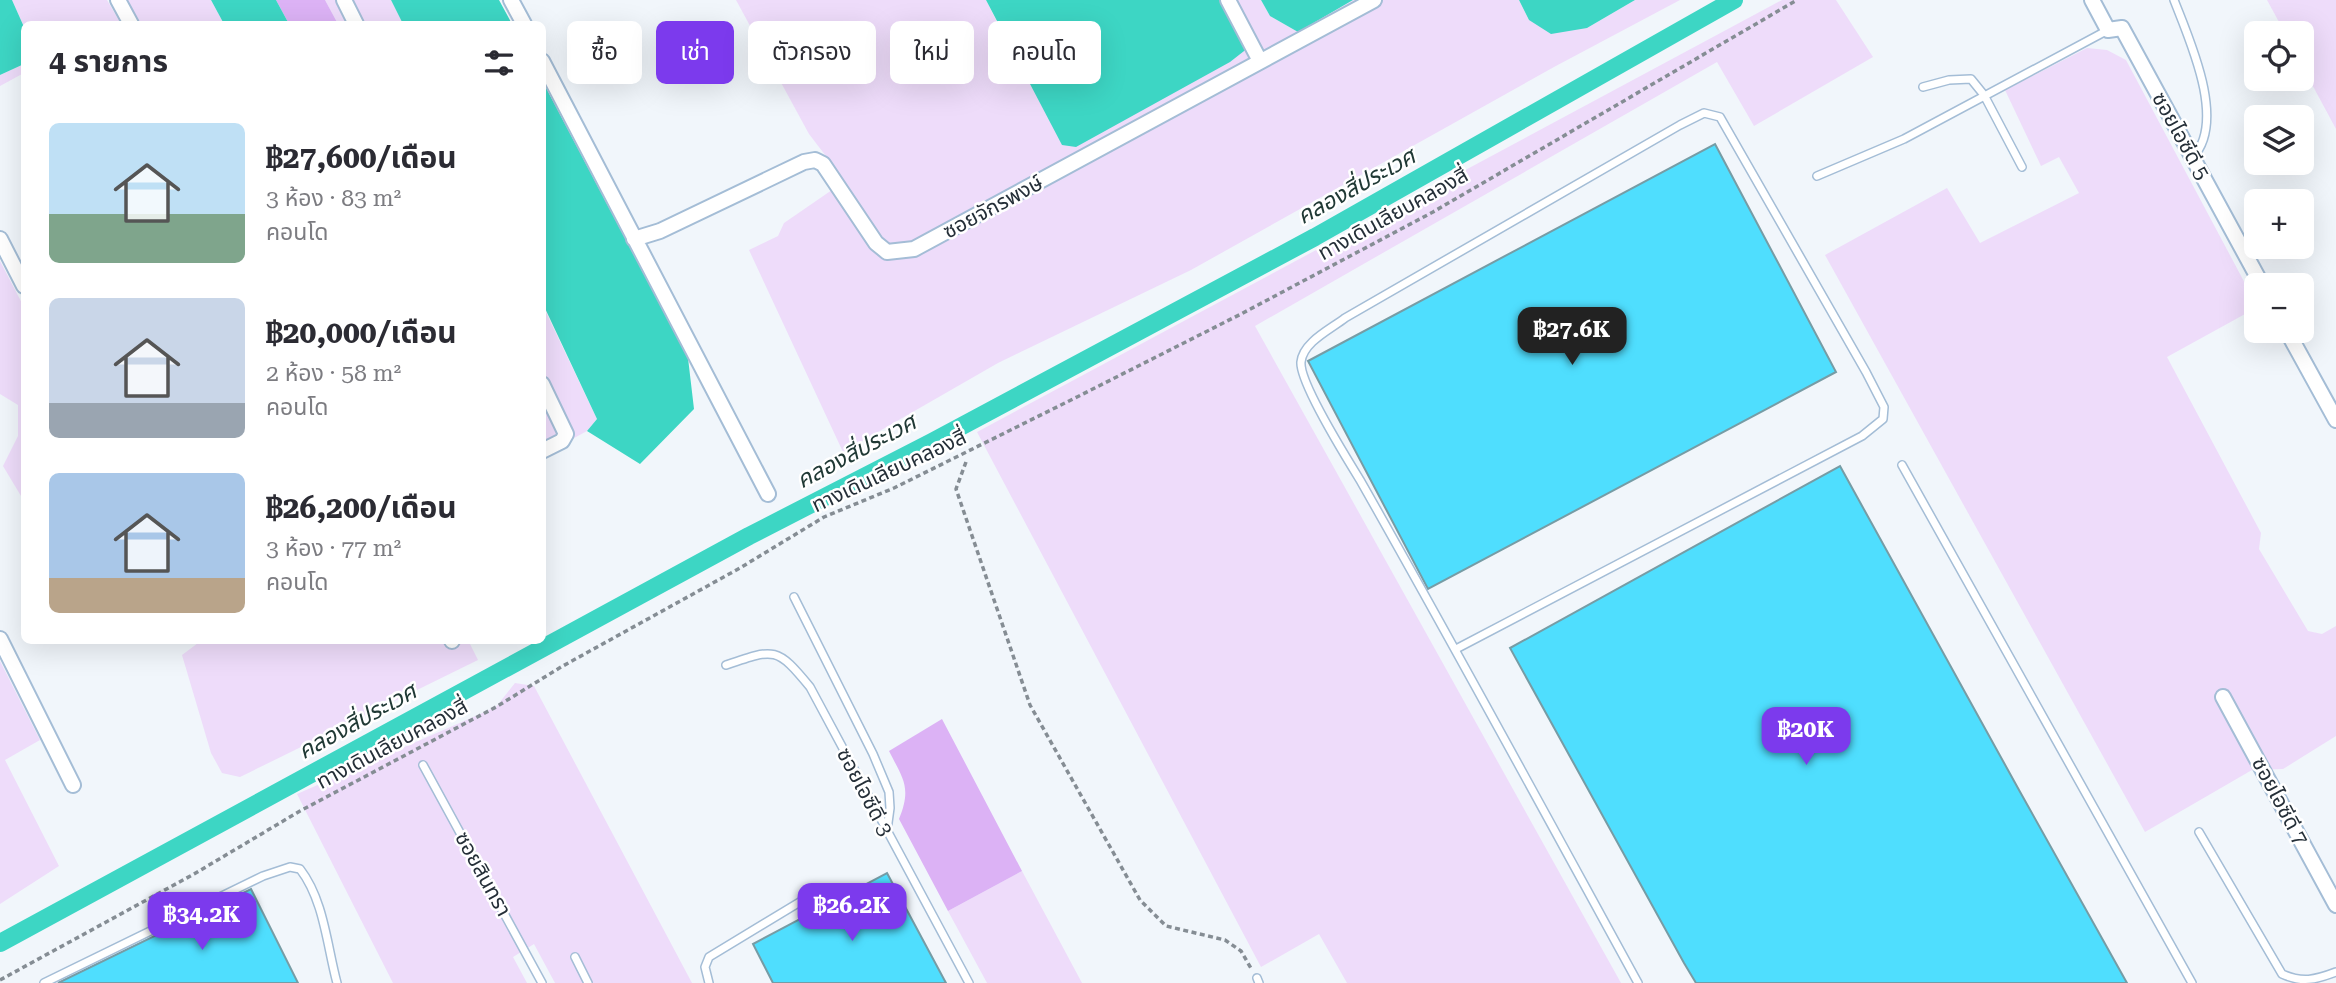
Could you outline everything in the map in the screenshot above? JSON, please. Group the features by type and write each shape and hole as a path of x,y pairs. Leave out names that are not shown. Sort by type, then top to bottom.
{"street":[{"path":"118,0 129,21"},
{"path":"344,0 354,21"},
{"path":"511,0 522,21"},
{"path":"1228,0 1260,61"},
{"name":"ซอยจักรพงษ์","path":"634,239 660,231 804,162 815,160 823,164 876,243 887,252 914,249 1374,0"},
{"name":"ซอยไอซีดี 5","path":"2092,0 2108,30 2122,29 2255,273"},
{"path":"546,69 768,494"},
{"path":"0,239 21,280"},
{"path":"2294,343 2336,420"},
{"path":"546,392 566,434 562,441 546,449"},
{"path":"0,639 73,785"},
{"name":"ซอยไอซีดี 7","path":"2223,697 2336,905"}],"lane":[{"path":"2174,0 2193,48 2206,106 2207,130 2200,150 2193,158"},
{"path":"1817,176 1904,139 2108,30"},
{"path":"1923,87 1949,80 1971,79 1984,95 2022,167"},
{"path":"1456,649 1862,436 1883,419 1884,407 1866,372 1720,117 1704,113 1680,125 1345,318 1308,345 1301,362 1305,380 1337,441 1456,649 1638,983"},
{"path":"1902,465 2192,983"},
{"path":"794,597 873,754 889,792 887,831"},
{"name":"ซอยไอซีดี 3","path":"726,665 762,653 778,656 788,661 810,687 969,983"},
{"name":"ซอยสินทรา","path":"423,765 542,983"},
{"path":"2199,832 2282,974 2294,982 2310,982 2336,972"},
{"path":"44,983 263,876 290,867 300,869 320,909 337,983"},
{"path":"709,983 705,967 709,957 823,888"},
{"path":"575,957 588,983"}],"path":[{"name":"ทางเดินเลียบคลองสี่","path":"0,980 194,874 300,811 496,707 824,517 894,488 1077,397 1433,212 1797,0"},
{"path":"966,462 956,489 1030,705 1140,900 1166,926 1225,940 1241,951 1258,981"}],"shaded area":[{"path":"0,0 12,0 21,21 21,65 0,75"},
{"path":"12,0 107,0 119,21 21,21"},
{"path":"127,0 211,0 222,21 138,21"},
{"path":"211,0 276,0 287,21 222,21"},
{"path":"276,0 325,0 336,21 287,21"},
{"path":"325,0 391,0 402,21 336,21"},
{"path":"391,0 499,0 510,21 402,21"},
{"path":"736,0 986,0 996,21 988,21 988,84 1101,84 1101,21 1090,21 1230,0 1261,0 1270,16 1298,32 1353,0 1519,0 1529,20 1587,28 1635,0 1680,0 1554,67 1191,270 998,363 843,452 749,250 778,236 784,223 845,181 809,134 782,84 876,84 876,21 748,22"},
{"path":"986,0 1230,0 1253,44 1230,62 1076,147 1062,145 1030,84 1101,84 1101,21 997,21"},
{"path":"1261,0 1353,0 1298,32 1270,16"},
{"path":"1519,0 1635,0 1587,28 1551,34 1529,20"},
{"path":"1782,0 1836,0 1873,57 1754,126 1717,62 1255,326 1621,983 1347,983 1319,934 1261,967 977,432"},
{"path":"2267,0 2336,0 2336,129 2314,88 2314,21 2278,21"},
{"path":"2087,48 2107,50 2126,60 2244,281 2244,315 2167,357 2261,533 2259,549 2308,631 2322,634 2336,626 2336,736 2283,769 2252,770 2145,832 1825,255 1947,188 1980,243 2079,193 2059,157 2041,166 2005,90"},
{"path":"21,65 21,75 0,86 0,75"},
{"path":"546,88 688,358 694,409 640,464 587,431 597,419 546,310"},
{"path":"0,261 21,301 21,496 3,466 18,436 18,405 0,394"},
{"path":"546,312 597,419 587,431 546,453"},
{"path":"197,644 470,644 478,660 240,777 222,773 211,753 182,655"},
{"path":"0,661 40,740 5,760 59,866 0,904"},
{"path":"515,683 534,686 692,983 555,983 534,944 513,957 527,983 393,983 297,794 496,707"},
{"path":"942,719 1022,871 948,911 899,819 905,799 904,784 889,751"},
{"path":"1022,871 1082,983 987,983 948,911"}],"building":[{"path":"1715,144 1836,372 1428,589 1308,361"},
{"path":"1840,466 2127,983 1696,983 1684,963 1510,648"},
{"path":"887,873 946,983 773,983 753,944"},
{"path":"251,889 298,983 58,983"}],"waterway":[{"name":"คลองสี่ประเวศ","path":"0,943 749,536 932,442 1315,237 1734,0"}]}
